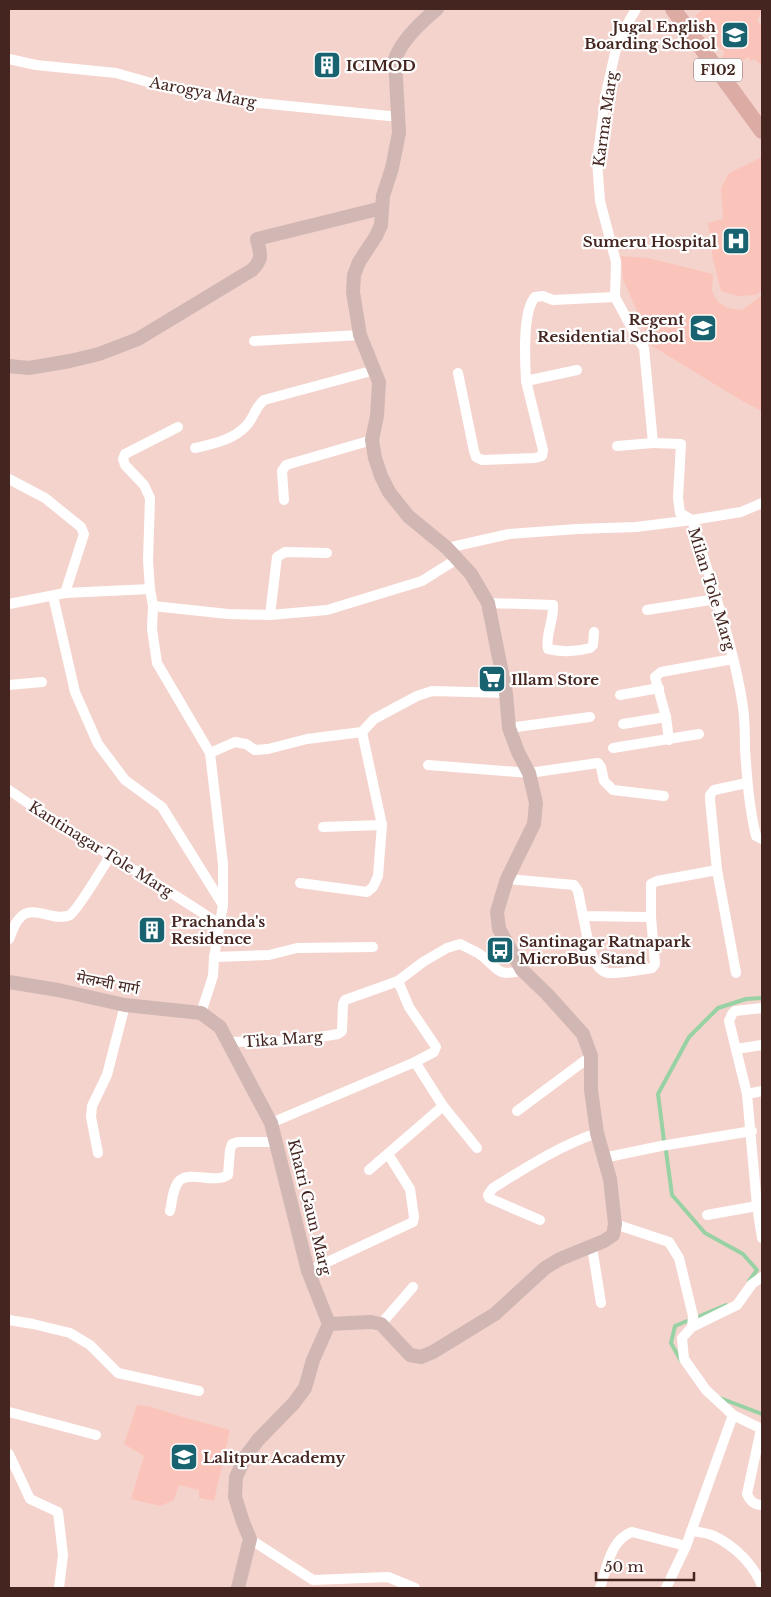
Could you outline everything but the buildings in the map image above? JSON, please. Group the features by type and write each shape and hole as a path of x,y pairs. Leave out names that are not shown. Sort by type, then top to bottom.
{"main road":[{"path":"238,1588 250,1539 242,1522 235,1497 236,1477 246,1456 258,1440 294,1403 305,1388 313,1360 329,1324 371,1322 381,1324 410,1355 421,1357 433,1352 495,1314 545,1268 560,1258 604,1241 613,1234 616,1224 610,1179 597,1133 591,1090 590,1056 583,1034 547,994 522,970 500,929 497,912 507,879 534,824 536,803 529,773 518,752 509,728 506,693 488,603 471,574 447,548 408,516 388,492 381,476 372,440 377,416 379,382 360,335 354,300 354,275 359,262 381,225 382,196 392,168 399,133 395,59 397,52 426,18 437,9"},
{"name":"F102","path":"673,9 762,131"},
{"path":"9,366 29,368 92,356 118,348 138,339 252,270 259,263 261,257 257,239 382,208"},
{"name":"मेलम्ची मार्ग","path":"9,982 58,990 125,1005 201,1013"},
{"name":"Khatri Gaun Marg","path":"201,1013 220,1027 271,1123 308,1271 329,1324"}],"street":[{"name":"Karma Marg","path":"636,9 618,40 606,93 596,161 600,202 616,262 615,297 644,348 653,443"},
{"name":"Aarogya Marg","path":"9,59 36,65 116,74 169,88 230,100 399,117"},
{"path":"458,373 476,457 482,460 535,458 542,456 543,450 526,381 524,342 530,302 535,297 543,296 553,300 615,297"},
{"path":"254,342 360,335"},
{"path":"195,448 227,440 246,426 258,404 264,400 375,370"},
{"path":"526,381 577,370"},
{"path":"178,427 125,454 123,459 125,465 144,485 150,498 148,561 153,606 152,629 157,663 210,753 223,864 223,905 214,957 213,976 201,1013"},
{"path":"284,500 282,471 286,465 372,440"},
{"path":"617,446 653,443 681,444 678,498 680,513 692,520 741,512 762,503"},
{"path":"9,479 45,498 81,527 84,534 65,593"},
{"name":"Milan Tole Marg","path":"447,548 509,534 577,528 636,527 692,520 716,599 743,708 747,783 753,824 760,838"},
{"path":"270,615 277,557 284,552 327,553"},
{"path":"153,606 228,614 270,615 326,610 422,581 457,559"},
{"path":"9,604 65,593 150,589"},
{"path":"53,596 75,692 98,744 125,780 162,807 223,905"},
{"path":"648,610 716,599"},
{"path":"488,603 553,605 554,616 546,644 548,649 580,651 590,648 593,644 594,632"},
{"path":"669,740 666,717 655,677 661,672 732,659"},
{"path":"9,685 42,682"},
{"path":"620,695 659,688"},
{"path":"210,753 234,742 246,744 255,750 268,749 307,739 362,732 374,720 417,696 432,691 506,693"},
{"path":"509,728 590,717"},
{"path":"623,724 666,717"},
{"path":"300,883 367,892 373,887 378,876 382,826 362,732"},
{"path":"613,748 699,734"},
{"path":"428,765 529,773 598,762 604,781 613,790 664,796"},
{"path":"736,973 717,870 710,794 714,790 747,783"},
{"name":"Kantinagar Tole Marg","path":"9,790 39,812 111,855 219,924"},
{"path":"323,827 382,826"},
{"path":"9,940 19,918 25,913 32,912 63,917 73,912 111,855"},
{"path":"507,879 574,885 578,891 595,964 601,970 609,973 652,968 655,964 651,916 651,884 656,881 717,870"},
{"path":"583,916 651,916"},
{"name":"Tika Marg","path":"229,1042 296,1041 338,1034 342,1031 342,1004 350,997 398,981 423,962 447,948 460,944 479,954 497,971 511,974 522,970"},
{"path":"214,957 269,955 297,948 373,947"},
{"path":"271,1123 415,1062 434,1052 436,1047 409,1007 398,981"},
{"path":"98,1153 90,1117 92,1106 107,1075 125,1005"},
{"path":"762,1008 735,1011 729,1021 747,1094 752,1131 757,1206 762,1238"},
{"path":"736,1049 762,1045"},
{"path":"517,1111 590,1056"},
{"path":"415,1062 443,1106 477,1148"},
{"path":"747,1094 762,1091"},
{"path":"369,1170 443,1106"},
{"path":"603,1158 752,1131"},
{"path":"540,1220 489,1198 488,1195 493,1188 542,1158 597,1133"},
{"path":"170,1211 176,1186 180,1180 187,1178 221,1178 228,1175 232,1144 277,1142"},
{"path":"308,1271 413,1222 410,1188 388,1154"},
{"path":"706,1215 757,1206"},
{"path":"616,1224 670,1242 679,1258 693,1316 692,1327"},
{"path":"592,1247 601,1303"},
{"path":"762,1276 752,1284 737,1305 692,1327 682,1338 684,1359 706,1390 733,1415 762,1429 747,1494 757,1505 762,1505"},
{"path":"381,1324 413,1287"},
{"path":"9,1320 70,1333 90,1345 118,1373 199,1391"},
{"path":"9,1412 96,1435"},
{"path":"666,1588 686,1546 733,1415"},
{"path":"9,1454 30,1499 58,1512 63,1555 59,1588"},
{"path":"691,1531 713,1536 730,1546 748,1562 758,1576 762,1586"},
{"path":"600,1588 615,1544 624,1535 632,1532 686,1546"},
{"path":"250,1539 313,1580 388,1577 415,1588"}],"shaded area":[{"name":"Jugal English Boarding School","path":"703,9 762,9 757,22 762,25 762,66 754,59 751,61 748,57 739,63 743,67 735,73 721,58 725,52 713,44 704,26 695,16"},
{"name":"Sumeru Hospital","path":"762,157 762,290 756,295 738,296 721,291 713,260 708,223 723,219 721,188 729,173"},
{"name":"Regent Residential School","path":"621,256 648,258 713,274 712,291 718,302 728,308 742,310 762,295 762,411 652,346 623,279"},
{"name":"Lalitpur Academy","path":"137,1405 152,1407 230,1430 214,1501 199,1498 199,1490 179,1485 174,1500 160,1506 131,1499 144,1456 124,1444"}],"waterway":[{"path":"664,1141 658,1094 689,1037 718,1008 746,999 762,998"},
{"path":"666,1151 672,1195 705,1233 743,1254 757,1270 749,1281"},
{"path":"700,1316 726,1305"},
{"path":"681,1361 671,1343 675,1326 687,1321"},
{"path":"720,1398 762,1414"}],"place":[{"name":"Jugal English Boarding School","path":"735,35"},
{"name":"ICIMOD","path":"327,65"},
{"name":"Sumeru Hospital","path":"736,241"},
{"name":"Regent Residential School","path":"703,328"},
{"name":"Illam Store","path":"492,679"},
{"name":"Prachanda's Residence","path":"152,930"},
{"name":"Santinagar Ratnapark MicroBus Stand","path":"500,950"},
{"name":"Lalitpur Academy","path":"184,1457"}]}
